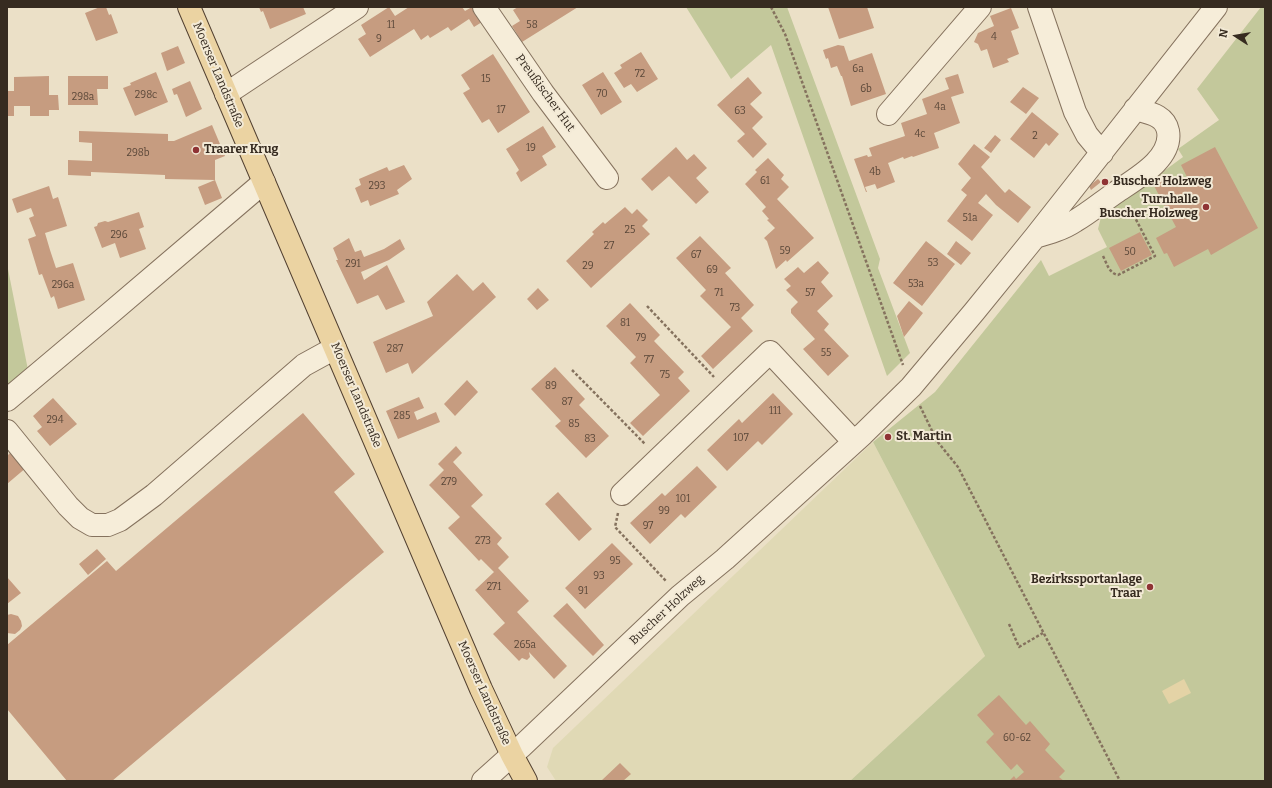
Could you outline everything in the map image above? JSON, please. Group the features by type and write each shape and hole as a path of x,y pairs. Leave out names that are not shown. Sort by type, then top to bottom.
{"main road":[{"name":"Moerser Landstraße","path":"189,7 484,695 526,781"}],"street":[{"path":"226,94 357,7"},
{"name":"Preußischer Hut","path":"484,7 543,93 607,178"},
{"path":"888,114 980,7"},
{"path":"1039,7 1075,112 1087,135 1102,153"},
{"name":"Buscher Holzweg","path":"483,781 680,596 725,558 854,442 911,387 1035,237 1216,7"},
{"path":"1035,237 1055,231 1076,221 1154,164 1165,151 1169,139 1167,126 1161,118 1152,113 1135,110"},
{"path":"7,400 264,182"},
{"path":"7,431 68,506 80,518 92,525 108,525 132,512 154,495 304,365 335,348"},
{"path":"622,494 770,352 854,442"}],"path":[{"path":"771,7 785,34 911,387 937,441 958,467 1120,781"},
{"path":"1103,256 1111,271 1118,275 1155,256 1121,189"},
{"path":"647,306 728,392"},
{"path":"572,370 659,458"},
{"path":"622,494 615,527 680,596"},
{"path":"1008,624 1019,646 1043,633"}],"shaded area":[{"path":"873,442 985,656 850,781 556,781 547,767 553,748"}],"green space":[{"path":"686,7 787,7 880,259 878,268 910,353 887,376 771,45 731,79"},
{"name":"Bezirkssportanlage Traar","path":"1261,7 1265,7 1265,781 850,781 985,656 873,442 935,392 1041,260 1049,276 1107,247 1098,229 1101,217 1183,157 1178,149 1219,120 1197,89"},
{"path":"7,264 29,375 7,394"}],"sand":[{"path":"1184,679 1191,693 1169,704 1162,691"}],"building":[{"path":"100,7 106,7 109,15 111,14 118,33 96,41 85,13"},
{"path":"259,7 303,7 306,14 270,29 263,11 261,12"},
{"path":"389,7 395,16 409,7 462,7 465,11 472,7 482,22 474,27 469,19 451,31 448,27 430,38 428,35 421,40 414,29 370,57 358,39 366,34 361,25"},
{"path":"518,7 578,7 522,42 512,26 520,21 513,10"},
{"path":"828,7 867,7 874,28 839,39"},
{"path":"1011,8 1019,28 1011,31 1019,54 1007,59 1009,62 993,68 987,49 981,51 978,44 974,42 978,33 994,26 990,16"},
{"path":"838,45 844,46 849,61 872,53 886,94 851,106 842,76 837,66 831,68 828,58 826,59 823,50"},
{"path":"178,46 185,63 167,71 161,53"},
{"path":"641,52 658,79 637,92 631,84 624,88 614,73 622,68 620,65"},
{"path":"493,54 530,112 498,133 489,119 482,123 463,93 470,89 461,75"},
{"path":"156,72 168,102 135,116 123,88 131,85 130,83"},
{"path":"603,72 622,102 601,115 582,85"},
{"path":"958,74 964,93 951,97 960,123 934,133 939,148 913,157 904,159 903,157 888,163 895,182 877,189 875,184 865,187 866,192 854,159 867,155 868,157 872,156 869,148 905,136 901,123 927,114 922,99 949,89 945,78"},
{"path":"49,76 49,95 58,95 59,110 49,110 49,116 30,116 30,106 14,106 14,116 7,116 7,91 14,91 14,77"},
{"path":"68,76 108,76 108,89 97,89 98,105 68,105"},
{"path":"748,77 762,93 750,104 763,117 752,128 767,144 753,158 737,141 745,134 717,105"},
{"path":"190,81 202,109 186,117 177,94 174,95 172,89"},
{"path":"1023,87 1039,98 1026,114 1010,102"},
{"path":"1032,112 1059,134 1049,146 1046,143 1034,158 1010,139"},
{"path":"212,125 225,156 215,160 215,180 165,179 165,175 91,172 91,176 68,175 68,160 92,161 92,143 79,142 79,131 168,134 168,141 174,141"},
{"path":"543,126 556,147 542,156 547,165 521,182 516,173 519,170 506,149"},
{"path":"995,135 1001,140 991,153 984,148"},
{"path":"974,144 990,157 981,167 1005,193 1009,189 1031,207 1018,223 996,205 986,194 978,203 993,215 972,241 947,221 967,195 961,190 971,178 958,164"},
{"path":"676,147 687,160 694,154 707,168 696,178 709,192 696,204 669,176 652,191 641,179"},
{"name":"Turnhalle Buscher Holzweg","path":"1215,147 1258,228 1211,255 1208,249 1174,267 1167,253 1164,254 1156,238 1176,227 1153,184 1170,175 1176,187 1189,181 1181,165"},
{"path":"768,158 784,175 781,179 789,187 777,199 814,238 787,262 786,260 776,269 767,241 764,238 775,228 767,220 769,219 762,211 766,207 745,184 757,172 755,170"},
{"path":"404,165 412,179 397,190 399,194 370,206 368,200 361,203 355,188 361,185 359,179 387,167 389,171"},
{"path":"1098,179 1101,182 1091,190 1089,186"},
{"path":"215,180 222,198 205,205 198,187"},
{"path":"49,186 53,199 58,197 67,226 45,233 50,250 56,268 73,263 85,300 58,309 54,296 51,298 42,274 39,275 28,239 36,236 29,218 34,216 31,208 17,213 12,199"},
{"path":"625,207 632,214 637,209 648,220 642,226 650,234 591,288 566,261 594,234 592,232 603,222 605,224"},
{"path":"139,212 144,227 139,229 146,249 120,258 115,243 102,248 94,227 97,226 98,223 105,221 108,222"},
{"path":"1140,232 1152,255 1121,271 1109,248"},
{"path":"700,236 731,268 725,273 754,305 741,318 753,331 713,369 701,356 731,327 700,296 706,290 676,258"},
{"path":"349,238 355,252 361,250 364,257 384,249 400,239 405,249 389,260 361,272 364,280 387,265 405,302 386,310 378,295 357,304 336,260 338,260 333,248"},
{"path":"926,241 955,264 922,306 893,283"},
{"path":"956,241 971,253 961,265 947,254"},
{"path":"818,261 829,273 821,282 833,296 817,311 829,324 824,330 849,356 828,376 803,349 815,339 791,313 791,309 798,302 786,290 791,286 784,279 798,267 804,273"},
{"path":"457,274 473,291 483,282 496,297 412,374 408,363 386,373 373,342 433,316 427,302"},
{"path":"538,288 549,300 537,310 527,299"},
{"path":"909,301 923,313 904,337 897,316"},
{"path":"630,303 660,335 654,341 684,372 678,378 690,391 643,436 630,423 660,395 630,363 636,357 606,326"},
{"path":"555,367 585,399 579,405 609,436 586,458 555,426 561,421 531,389"},
{"path":"467,380 478,392 455,416 444,404"},
{"path":"773,393 793,414 762,445 758,441 727,471 707,450 739,419 742,423"},
{"path":"419,397 424,408 414,412 417,420 436,412 440,422 398,439 386,411"},
{"path":"53,398 77,424 50,446 37,431 42,427 33,416"},
{"path":"303,413 355,474 334,492 384,552 112,781 67,781 7,709 7,645 107,561 116,571"},
{"path":"456,446 462,453 453,462 483,495 471,506 502,538 497,544 509,557 498,568 529,601 517,612 567,666 554,679 529,652 530,657 527,660 522,658 519,661 493,634 505,623 475,590 494,572 481,559 479,561 448,528 460,517 429,485 444,470 438,464"},
{"path":"13,450 27,467 7,484 7,456"},
{"path":"697,466 717,487 685,518 681,514 650,544 630,523 662,493 665,496"},
{"path":"558,492 592,529 579,541 545,504"},
{"path":"612,543 633,564 585,609 565,588"},
{"path":"97,549 106,559 88,575 79,564"},
{"path":"7,577 21,593 7,604"},
{"path":"567,603 604,645 593,656 553,616"},
{"path":"11,614 18,616 22,626 15,634 7,633 7,615"},
{"path":"999,695 1026,725 1030,721 1050,744 1045,750 1065,771 1059,777 1064,781 1009,781 1014,776 1016,779 1024,772 1017,764 1011,770 986,742 994,734 977,715"},
{"path":"620,763 631,774 623,781 601,781"}],"place":[{"name":"Traarer Krug","path":"196,150"},
{"name":"Buscher Holzweg","path":"1105,182"},
{"name":"Turnhalle Buscher Holzweg","path":"1206,207"},
{"name":"St. Martin","path":"888,437"},
{"name":"Bezirkssportanlage Traar","path":"1150,587"}]}
